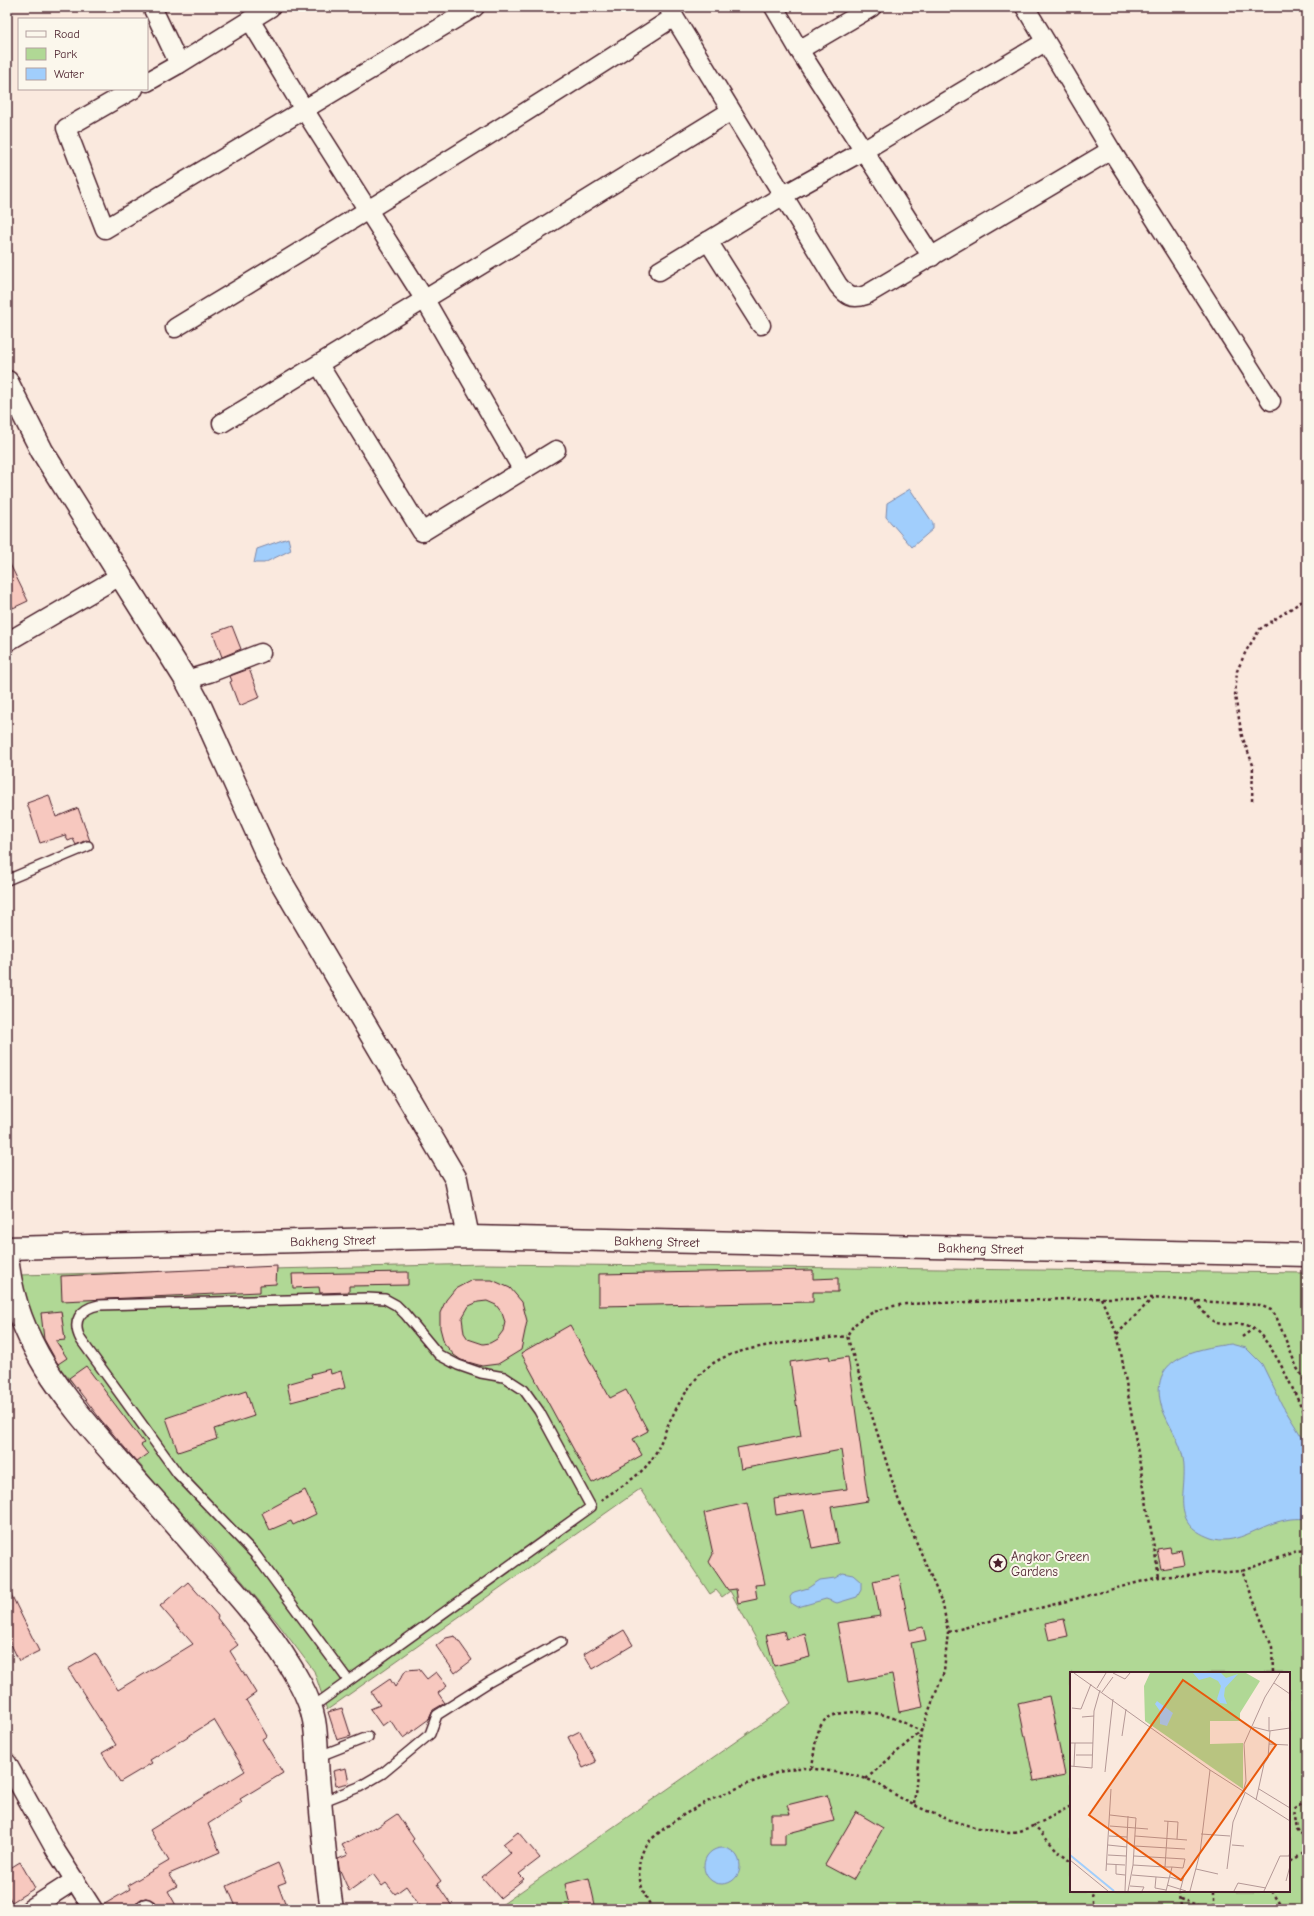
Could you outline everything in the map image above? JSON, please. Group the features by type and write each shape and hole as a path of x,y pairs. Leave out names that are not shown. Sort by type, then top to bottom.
{"street":[{"path":"152,7 179,64"},
{"path":"148,81 179,64 270,7"},
{"path":"132,90 66,128 105,229 305,111 475,7"},
{"path":"774,7 799,50 932,257"},
{"path":"799,50 872,7"},
{"path":"1025,7 1111,150 1271,401"},
{"path":"175,328 524,114 671,12 782,196 838,285 849,297 855,298 866,295 1111,150"},
{"path":"250,20 305,111 425,300 522,469"},
{"path":"659,271 782,196 864,151 1045,42"},
{"path":"222,422 319,365 731,111"},
{"path":"708,241 761,325"},
{"path":"319,365 422,532 522,469 556,450"},
{"path":"7,382 42,451 186,680 201,708 273,868 456,1179 468,1236"},
{"path":"7,642 120,576"},
{"path":"186,680 209,673 261,653"},
{"name":"Bakheng Street","path":"7,1248 468,1236 1307,1255"},
{"path":"7,1256 9,1275 17,1304 28,1333 49,1374 100,1438 268,1631 301,1686 311,1708 317,1730 320,1802 332,1909"},
{"path":"7,1763 48,1837 93,1909"},
{"path":"30,1909 75,1880"}],"lane":[{"path":"7,880 88,846"},
{"path":"311,1708 591,1507 539,1411 524,1390 504,1377 481,1373 458,1365 439,1355 405,1314 396,1305 385,1299 367,1298 99,1305 89,1307 80,1316 76,1326 80,1340 178,1474 255,1554 348,1680"},
{"path":"320,1802 339,1796 359,1787 383,1773 430,1734 437,1715 489,1682 561,1642"},
{"path":"317,1756 368,1737"}],"path":[{"path":"1252,801 1253,765 1242,736 1235,696 1237,671 1246,650 1260,629 1307,598"},
{"path":"1101,1298 1117,1334 1158,1577"},
{"path":"914,1805 921,1730 944,1672 948,1632 943,1605 897,1496 847,1336 851,1327 885,1306 1101,1298 1153,1298 1196,1302 1254,1304 1271,1310 1280,1324 1296,1368 1307,1384"},
{"path":"1117,1334 1153,1298"},
{"path":"1196,1302 1210,1319 1217,1323 1239,1324 1253,1329 1274,1352 1307,1420"},
{"path":"1242,1337 1253,1329"},
{"path":"591,1507 634,1477 650,1462 680,1404 694,1383 712,1364 741,1352 770,1346 847,1336"},
{"path":"948,1632 1158,1577 1242,1571 1297,1551 1307,1550"},
{"path":"1242,1571 1272,1647 1274,1672"},
{"path":"812,1768 815,1744 824,1721 836,1714 865,1712 887,1716 921,1730"},
{"path":"866,1779 921,1730"},
{"path":"653,1909 644,1896 639,1878 639,1857 652,1839 672,1821 707,1801 768,1776 798,1768 812,1768 866,1779 914,1805 959,1823 985,1829 1012,1832 1033,1825 1070,1806"},
{"path":"1290,1808 1294,1808 1307,1798"},
{"path":"1294,1808 1298,1828 1304,1837 1307,1837"},
{"path":"1033,1825 1056,1848 1070,1859"},
{"path":"1290,1861 1307,1852"},
{"path":"1090,1892 1092,1896"},
{"path":"1092,1909 1092,1896 1094,1892"},
{"path":"1179,1892 1180,1909"},
{"path":"1212,1892 1214,1909"},
{"path":"1272,1892 1283,1909"},
{"path":"1180,1899 1209,1909"}],"green space":[{"name":"Angkor Green Gardens","path":"484,1264 1307,1273 1307,1909 502,1909 500,1906 791,1703 730,1591 722,1597 716,1590 710,1594 640,1489 327,1710 314,1671 277,1622 204,1536 165,1495 51,1357 34,1321 18,1275"}],"water":[{"path":"910,489 933,523 933,529 912,547 886,517 887,503"},
{"path":"288,538 291,550 264,563 254,563 257,549"},
{"path":"1231,1344 1246,1348 1262,1364 1282,1405 1307,1445 1307,1519 1281,1521 1236,1538 1220,1540 1211,1538 1197,1531 1189,1523 1184,1514 1183,1458 1179,1445 1162,1408 1159,1391 1161,1378 1167,1367 1177,1359 1202,1349"},
{"path":"843,1573 853,1575 861,1582 861,1590 857,1597 837,1603 826,1599 798,1607 791,1603 790,1597 794,1592 808,1588 820,1580 835,1578"},
{"path":"726,1848 735,1853 739,1859 739,1873 735,1879 726,1884 718,1884 709,1879 705,1873 704,1862 709,1853 715,1849"}],"building":[{"path":"7,558 28,601 13,608 7,595"},
{"path":"232,626 241,649 222,657 213,633"},
{"path":"249,669 260,697 239,706 230,682 232,681 230,676"},
{"path":"49,795 56,817 78,808 90,841 86,840 76,845 73,839 68,841 65,835 40,843 27,803"},
{"path":"277,1266 276,1284 260,1285 260,1292 62,1301 61,1276"},
{"path":"813,1270 813,1279 838,1278 838,1292 813,1292 813,1302 599,1306 599,1274"},
{"path":"408,1272 408,1285 349,1286 349,1292 320,1293 319,1287 293,1288 292,1274"},
{"path":"472,1280 492,1280 510,1288 522,1302 527,1321 521,1350 498,1364 482,1366 461,1360 454,1355 444,1343 440,1328 440,1313 446,1300 455,1289","holes":["487,1301 496,1305 502,1313 505,1322 503,1331 497,1339 490,1343 483,1344 468,1339 464,1333 462,1318 469,1306 478,1302"]},
{"path":"61,1311 65,1340 56,1341 67,1358 58,1364 44,1339 41,1313"},
{"path":"570,1325 610,1398 626,1390 648,1431 633,1439 642,1455 592,1483 521,1353"},
{"path":"829,1356 830,1360 848,1357 868,1501 831,1507 838,1543 812,1548 804,1510 776,1515 774,1499 847,1489 841,1450 741,1469 737,1448 801,1436 790,1362"},
{"path":"86,1366 144,1443 141,1445 148,1454 137,1462 101,1420 69,1378"},
{"path":"330,1369 331,1374 341,1371 345,1388 291,1402 287,1384 312,1377 311,1374"},
{"path":"246,1391 254,1416 214,1429 217,1439 178,1452 166,1418"},
{"path":"305,1490 316,1514 293,1525 291,1521 270,1530 262,1513"},
{"path":"747,1503 765,1584 755,1585 757,1599 738,1603 736,1589 728,1590 709,1562 713,1554 704,1513"},
{"path":"1170,1547 1171,1552 1181,1550 1184,1565 1161,1569 1157,1549"},
{"path":"899,1575 910,1630 923,1627 926,1640 911,1643 923,1707 899,1712 892,1674 848,1682 837,1623 880,1616 873,1581"},
{"path":"188,1582 218,1616 217,1618 238,1645 230,1651 256,1693 246,1700 267,1736 262,1739 283,1773 240,1799 242,1802 208,1824 220,1852 169,1874 177,1886 168,1891 178,1909 156,1909 155,1902 146,1898 137,1902 136,1909 103,1909 103,1905 130,1889 128,1885 169,1861 150,1830 245,1771 214,1720 150,1760 152,1763 120,1782 102,1753 116,1745 68,1669 95,1653 118,1690 193,1644 160,1606"},
{"path":"7,1586 39,1651 19,1661 7,1636"},
{"path":"1064,1619 1068,1636 1049,1640 1045,1623"},
{"path":"624,1630 633,1645 593,1669 584,1654"},
{"path":"784,1631 786,1639 805,1634 810,1657 774,1666 766,1635"},
{"path":"455,1636 472,1660 455,1673 436,1646 446,1638"},
{"path":"419,1669 427,1679 436,1672 447,1686 438,1693 445,1703 433,1710 429,1719 403,1738 390,1720 382,1726 370,1709 380,1705 371,1692 390,1679 395,1687 406,1670"},
{"path":"1049,1696 1065,1775 1034,1781 1018,1703"},
{"path":"342,1708 351,1736 337,1740 328,1712"},
{"path":"580,1731 596,1762 583,1768 568,1737"},
{"path":"346,1768 349,1783 336,1786 333,1771"},
{"path":"827,1795 834,1821 785,1834 785,1845 771,1845 771,1814 790,1814 787,1805"},
{"path":"856,1812 883,1828 853,1880 825,1865"},
{"path":"397,1814 414,1839 412,1841 441,1881 437,1884 454,1909 422,1909 406,1886 395,1894 386,1883 382,1886 373,1874 349,1891 339,1868 338,1859 348,1855 342,1845 375,1827 376,1828"},
{"path":"518,1832 540,1858 519,1874 524,1879 500,1898 482,1877 511,1853 503,1844"},
{"path":"20,1862 35,1888 12,1902 7,1894 7,1870"},
{"path":"278,1863 286,1882 278,1885 287,1909 237,1909 227,1886"},
{"path":"589,1878 596,1909 571,1909 565,1884"}],"place":[{"name":"Angkor Green Gardens","path":"998,1563"}]}
